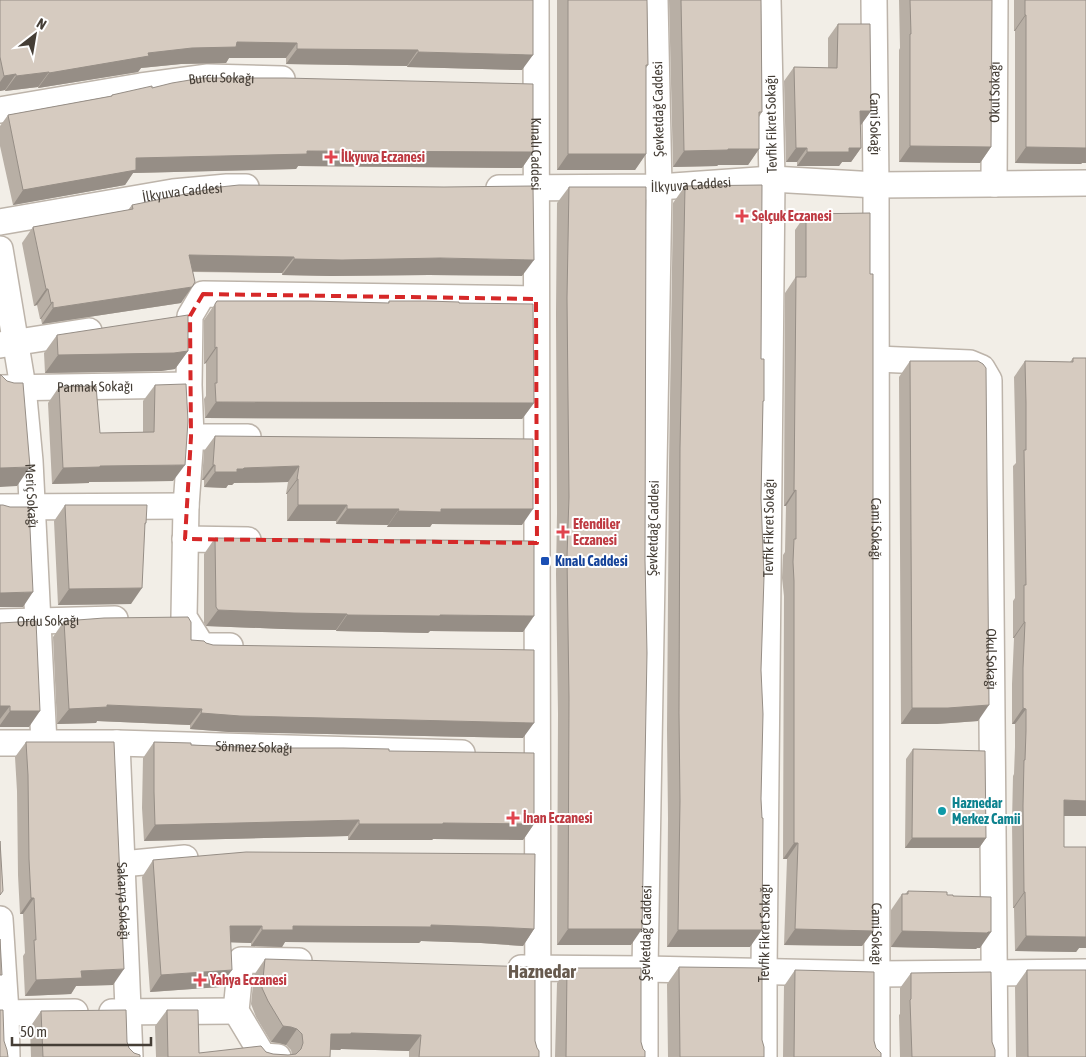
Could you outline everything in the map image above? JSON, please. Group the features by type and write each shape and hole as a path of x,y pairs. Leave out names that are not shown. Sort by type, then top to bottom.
{"street":[{"name":"Kınalı Caddesi","path":"536,0 526,85 536,188 536,299 527,440 527,652 528,855 538,969 538,1057"},
{"name":"Şevketdağ Caddesi","path":"646,1057 645,969 659,187 655,0"},
{"name":"Tevfik Fikret Sokağı","path":"764,1057 772,179 768,0"},
{"name":"Cami Sokağı","path":"874,0 877,359 877,1057"},
{"name":"Okul Sokağı","path":"994,184 995,0"},
{"name":"Burcu Sokağı","path":"0,110 141,86 208,77 307,79"},
{"name":"İlkyuva Caddesi","path":"476,188 659,187 772,179 876,185 1086,183"},
{"name":"İlkyuva Caddesi","path":"0,222 174,192 227,187 267,187"},
{"name":"Meriç Sokağı","path":"0,249 12,387 30,461 44,743"},
{"path":"251,647 202,646 174,618 185,539 191,437 189,385 180,317 203,294 536,299"},
{"path":"8,344 113,328"},
{"name":"Okul Sokağı","path":"877,359 970,363 982,368 989,380 994,1057"},
{"name":"Parmak Sokağı","path":"12,387 189,385"},
{"path":"191,437 270,437"},
{"path":"0,507 186,506"},
{"path":"185,539 273,540"},
{"name":"Ordu Sokağı","path":"0,622 135,619"},
{"name":"Sönmez Sokağı","path":"0,742 117,743 488,754"},
{"name":"Sakarya Sokağı","path":"117,743 130,1057"},
{"path":"122,864 206,857"},
{"path":"0,919 3,1012 7,1057"},
{"path":"278,1057 263,1057 236,1011 241,960 320,962"},
{"path":"498,968 877,974 1086,972"},
{"path":"3,1012 236,1011"}],"highlighted area":[{"path":"203,294 536,299 537,543 185,539 191,437 190,316"}],"building":[{"path":"0,0 533,0 533,55 418,52 418,50 297,49 297,43 237,42 236,47 192,48 148,53 149,56 49,73 4,76 0,57"},
{"path":"568,0 647,0 646,154 568,154"},
{"path":"681,0 761,0 762,112 759,112 759,149 684,151"},
{"path":"910,0 992,0 991,147 910,146"},
{"path":"1025,0 1086,0 1086,148 1026,147"},
{"path":"838,24 870,24 871,111 860,111 861,148 849,148 849,152 807,152 807,148 796,148 794,67 837,68"},
{"path":"202,78 285,78 533,84 533,152 307,151 307,154 136,158 136,170 23,190 8,115 112,96 152,86 152,88"},
{"path":"239,185 533,186 534,260 440,258 342,260 189,255 195,282 192,287 53,308 53,302 51,303 48,289 46,289 33,227 133,209 132,205 220,187"},
{"path":"762,185 761,359 764,359 764,401 761,498 764,577 761,670 763,714 761,799 763,818 762,930 678,930 680,448 685,186"},
{"path":"569,187 646,187 645,560 647,653 642,929 568,929 569,698 567,557 569,497 567,298"},
{"path":"870,213 870,274 873,274 873,931 795,929 798,843 794,843 793,562 794,539 796,539 796,490 794,491 796,277 806,277 806,214"},
{"path":"217,301 389,303 389,301 426,301 533,304 534,403 216,402 217,347 215,348 215,304"},
{"path":"188,315 188,351 174,353 58,355 57,335"},
{"path":"1073,358 1086,358 1086,801 1064,800 1064,847 1086,847 1086,937 1026,936 1023,806 1026,731 1026,709 1023,708 1024,585 1026,585 1025,361 1073,362"},
{"path":"910,361 978,361 986,368 989,705 912,708"},
{"path":"0,375 7,381 23,383 30,467 0,468"},
{"path":"186,384 188,421 185,465 63,468 59,387 96,386 100,433 154,432 155,385"},
{"path":"215,436 533,439 533,509 441,509 441,512 398,511 399,509 347,509 347,505 298,505 297,479 299,466 244,468 237,469 237,472 215,472 215,465 213,465"},
{"path":"0,505 29,507 33,592 0,593"},
{"path":"65,505 147,505 142,588 69,589"},
{"path":"215,538 534,541 534,616 347,615 218,610 216,607"},
{"path":"188,617 191,622 191,640 204,641 213,645 534,650 534,723 240,716 201,713 202,709 107,705 107,707 69,709 64,621 104,618"},
{"path":"36,621 40,711 10,711 10,706 0,706 0,623"},
{"path":"26,742 114,742 124,969 81,971 82,978 36,980 34,898 31,898 29,859"},
{"path":"154,742 191,743 191,745 240,748 343,748 389,749 389,751 534,753 534,824 359,824 359,820 155,825"},
{"name":"Haznedar Merkez Camii","path":"913,749 985,751 986,838 912,838"},
{"path":"0,841 3,891 0,895"},
{"path":"246,852 535,854 534,929 431,925 431,927 293,926 293,930 262,930 262,926 230,926 232,970 161,975 153,860"},
{"path":"908,891 947,892 947,895 953,896 991,897 991,932 902,931 902,894 908,894"},
{"path":"0,939 2,975 0,975"},
{"path":"265,959 535,967 535,1041 539,1057 419,1057 421,1035 351,1033 331,1034 330,1057 168,1057 167,1010 198,1010 199,1053 261,1046 266,1052 288,1055 296,1054 301,1049 303,1043 302,1034 297,1029 283,1026 262,988"},
{"path":"679,967 762,968 762,1040 764,1057 680,1057"},
{"path":"567,968 641,968 641,1042 645,1051 645,1057 566,1057"},
{"path":"795,970 874,972 874,1041 876,1048 881,1053 881,1057 794,1057"},
{"path":"1027,970 1086,970 1086,1057 1028,1057"},
{"path":"991,972 992,1042 995,1057 912,1057 911,973"},
{"path":"0,1010 3,1010 4,1041 8,1057 0,1057"},
{"path":"126,1010 127,1042 129,1048 134,1053 140,1055 140,1057 43,1057 41,1011"}],"place":[{"name":"İlkyuva Eczanesi","path":"331,157"},
{"name":"Selçuk Eczanesi","path":"742,216"},
{"name":"Efendiler Eczanesi","path":"563,532"},
{"name":"Kınalı Caddesi","path":"545,561"},
{"name":"Haznedar Merkez Camii","path":"942,811"},
{"name":"İnan Eczanesi","path":"513,818"},
{"name":"Yahya Eczanesi","path":"200,980"}],"district":[{"name":"Haznedar","path":"542,971"}]}
